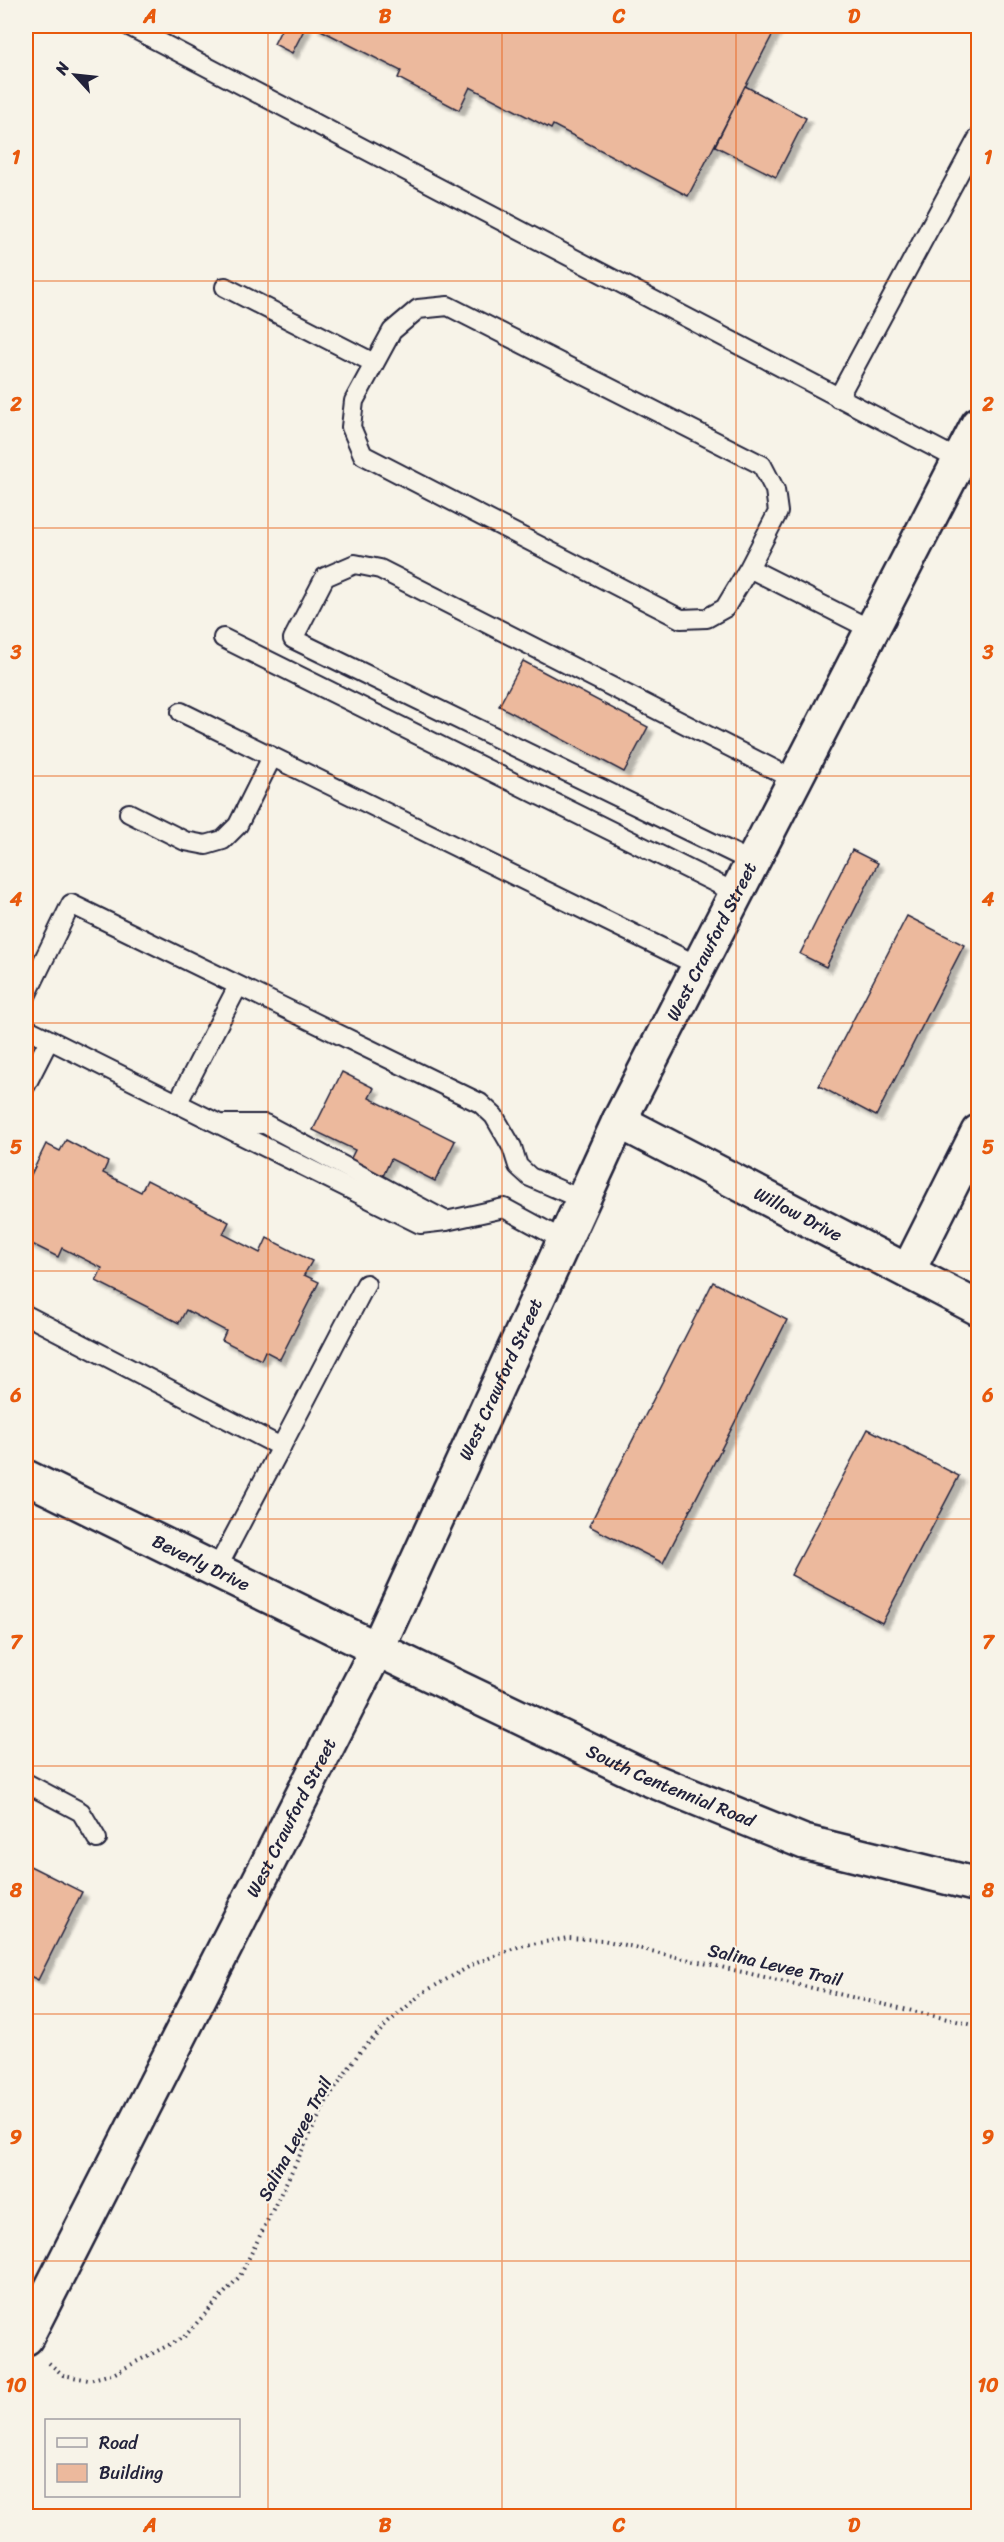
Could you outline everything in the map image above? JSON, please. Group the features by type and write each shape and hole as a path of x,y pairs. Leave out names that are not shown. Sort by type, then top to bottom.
{"main road":[{"name":"West Crawford Street","path":"32,2330 377,1648 619,1121 978,424"},
{"name":"Willow Drive","path":"619,1121 978,1308"},
{"path":"908,1271 978,1132"},
{"name":"Beverly Drive","path":"26,1477 377,1648"},
{"name":"South Centennial Road","path":"377,1648 649,1779 804,1842 978,1885"}],"lane":[{"path":"129,26 959,460"},
{"path":"838,398 978,138"},
{"path":"225,287 374,363"},
{"path":"448,306 762,465 775,490 778,512 749,568 725,608 707,618 681,619 363,455 351,427 354,401 392,331 418,309 448,306"},
{"path":"279,666 325,578 355,564 380,569 795,780"},
{"path":"749,568 872,630"},
{"path":"223,638 736,892"},
{"path":"294,639 752,862"},
{"path":"181,712 699,966"},
{"path":"129,813 185,841 206,844 223,840 238,825 272,757"},
{"path":"26,996 71,904 480,1102 494,1116 512,1147 518,1166 530,1177 583,1200"},
{"path":"177,1104 238,986"},
{"path":"26,1028 219,1124 265,1124 446,1221 504,1208 563,1240"},
{"path":"26,1085 49,1040"},
{"path":"216,1570 366,1284"},
{"path":"26,1315 281,1447"},
{"path":"26,1783 81,1812 97,1839"}],"path":[{"name":"Salina Levee Trail","path":"32,2330 63,2375 89,2380 115,2373 184,2337 240,2276 328,2098 360,2053 389,2022 424,1992 474,1964 520,1946 568,1938 603,1940 978,2026"}],"building":[{"path":"283,26 306,26 292,53 274,44"},
{"path":"313,26 777,26 688,196 553,125 551,129 470,87 459,110 398,78 401,71"},
{"path":"745,86 806,118 776,177 715,146"},
{"path":"523,661 648,727 624,772 499,706"},
{"path":"852,850 878,863 826,967 800,954"},
{"path":"907,916 964,945 876,1116 819,1086"},
{"path":"342,1072 374,1088 369,1098 455,1141 435,1181 391,1159 383,1176 350,1160 355,1150 313,1130"},
{"path":"66,1140 108,1162 103,1173 141,1192 147,1180 229,1222 223,1234 260,1253 267,1238 312,1261 304,1275 319,1282 280,1359 265,1351 261,1360 222,1340 226,1331 186,1310 179,1323 96,1281 102,1268 62,1248 58,1257 26,1241 26,1185 46,1144 60,1151"},
{"path":"713,1282 787,1320 663,1563 589,1526"},
{"path":"868,1429 959,1476 882,1623 791,1575"},
{"path":"26,1864 82,1892 38,1980 26,1974"}]}
